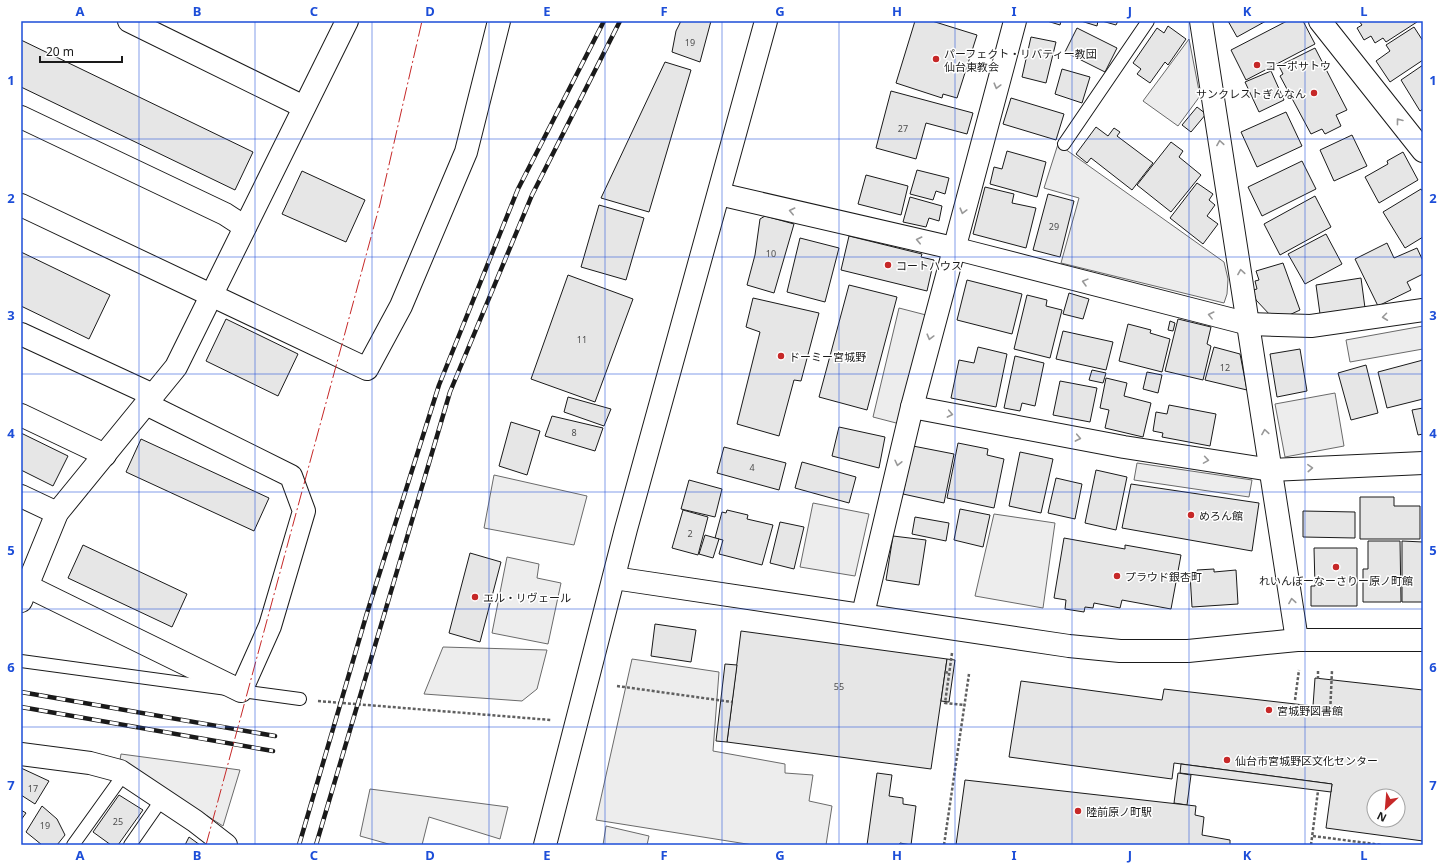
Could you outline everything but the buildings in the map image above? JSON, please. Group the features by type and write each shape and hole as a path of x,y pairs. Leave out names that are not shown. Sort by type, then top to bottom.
{"street":[{"path":"129,21 304,107"},
{"path":"21,334 150,400 292,476 304,511 270,626 242,691 24,594 57,513 105,455 150,400 176,368 347,21"},
{"path":"21,205 367,369 401,306 466,152 499,21"},
{"path":"545,845 626,529 766,21"},
{"path":"863,614 912,407 953,248 1015,21"},
{"path":"1201,21 1297,640"},
{"path":"1320,21 1423,151"},
{"path":"21,117 225,214 245,228"},
{"path":"719,194 953,248 1249,324 1311,326 1423,310"},
{"path":"912,407 1124,447 1271,470 1423,463"},
{"path":"21,415 105,455"},
{"path":"21,496 57,513"},
{"path":"614,578 1069,646 1120,651 1188,651 1297,640 1423,640"},
{"path":"21,754 90,763 120,771 226,845"}],"lane":[{"path":"1064,144 1148,21"},
{"path":"21,660 300,699"},
{"path":"73,845 124,774"},
{"path":"130,845 162,799"}],"path":[{"path":"951,659 945,703 964,705"},
{"path":"1296,700 1299,670"},
{"path":"1318,670 1318,678"},
{"path":"1316,714 1330,715 1332,670"},
{"path":"945,672 949,673"},
{"path":"944,845 969,674"},
{"path":"617,686 732,702"},
{"path":"300,699 577,723"},
{"path":"1312,845 1318,790"},
{"path":"1313,836 1382,845"}],"shaded area":[{"path":"1189,39 1200,96 1178,126 1143,101"},
{"path":"1058,144 1224,262 1228,279 1227,294 1224,303 1061,263 1079,198 1044,188"},
{"path":"899,308 926,315 900,424 873,417"},
{"path":"1423,326 1423,349 1350,362 1346,340"},
{"path":"1335,393 1344,446 1285,457 1275,404"},
{"path":"1137,463 1252,480 1249,497 1134,480"},
{"path":"494,475 587,496 574,545 484,528"},
{"path":"813,503 869,514 855,576 800,567"},
{"path":"994,514 1055,523 1043,608 975,596"},
{"path":"507,557 539,564 537,578 561,583 548,644 492,633"},
{"path":"443,647 547,650 537,689 522,701 424,694"},
{"path":"632,659 719,672 713,751 785,764 785,773 813,775 809,801 832,806 826,845 753,845 596,820"},
{"path":"121,754 240,770 223,826 120,760"},
{"path":"370,789 508,807 500,839 429,817 422,845 392,845 360,836"},
{"path":"606,826 649,836 647,845 603,845"}],"railway":[{"path":"299,845 367,613 439,385 518,189 604,21"},
{"path":"316,845 450,392 532,195 620,21"},
{"path":"21,692 275,736"},
{"path":"21,707 273,751"}],"power":[{"path":"206,845 380,204 422,21"}],"place":[{"name":"パーフェクト・リバティー教団 仙台東教会","path":"936,59"},
{"name":"コーポサトウ","path":"1257,65"},
{"name":"サンクレストぎんなん","path":"1314,93"},
{"name":"コートハウス","path":"888,265"},
{"name":"ドーミー宮城野","path":"781,356"},
{"name":"めろん館","path":"1191,515"},
{"name":"れいんぼーなーさりー原ノ町館","path":"1336,567"},
{"name":"プラウド銀杏町","path":"1117,576"},
{"name":"エル・リヴェール","path":"475,597"},
{"name":"宮城野図書館","path":"1269,710"},
{"name":"仙台市宮城野区文化センター","path":"1227,760"},
{"name":"陸前原ノ町駅","path":"1078,811"}]}
